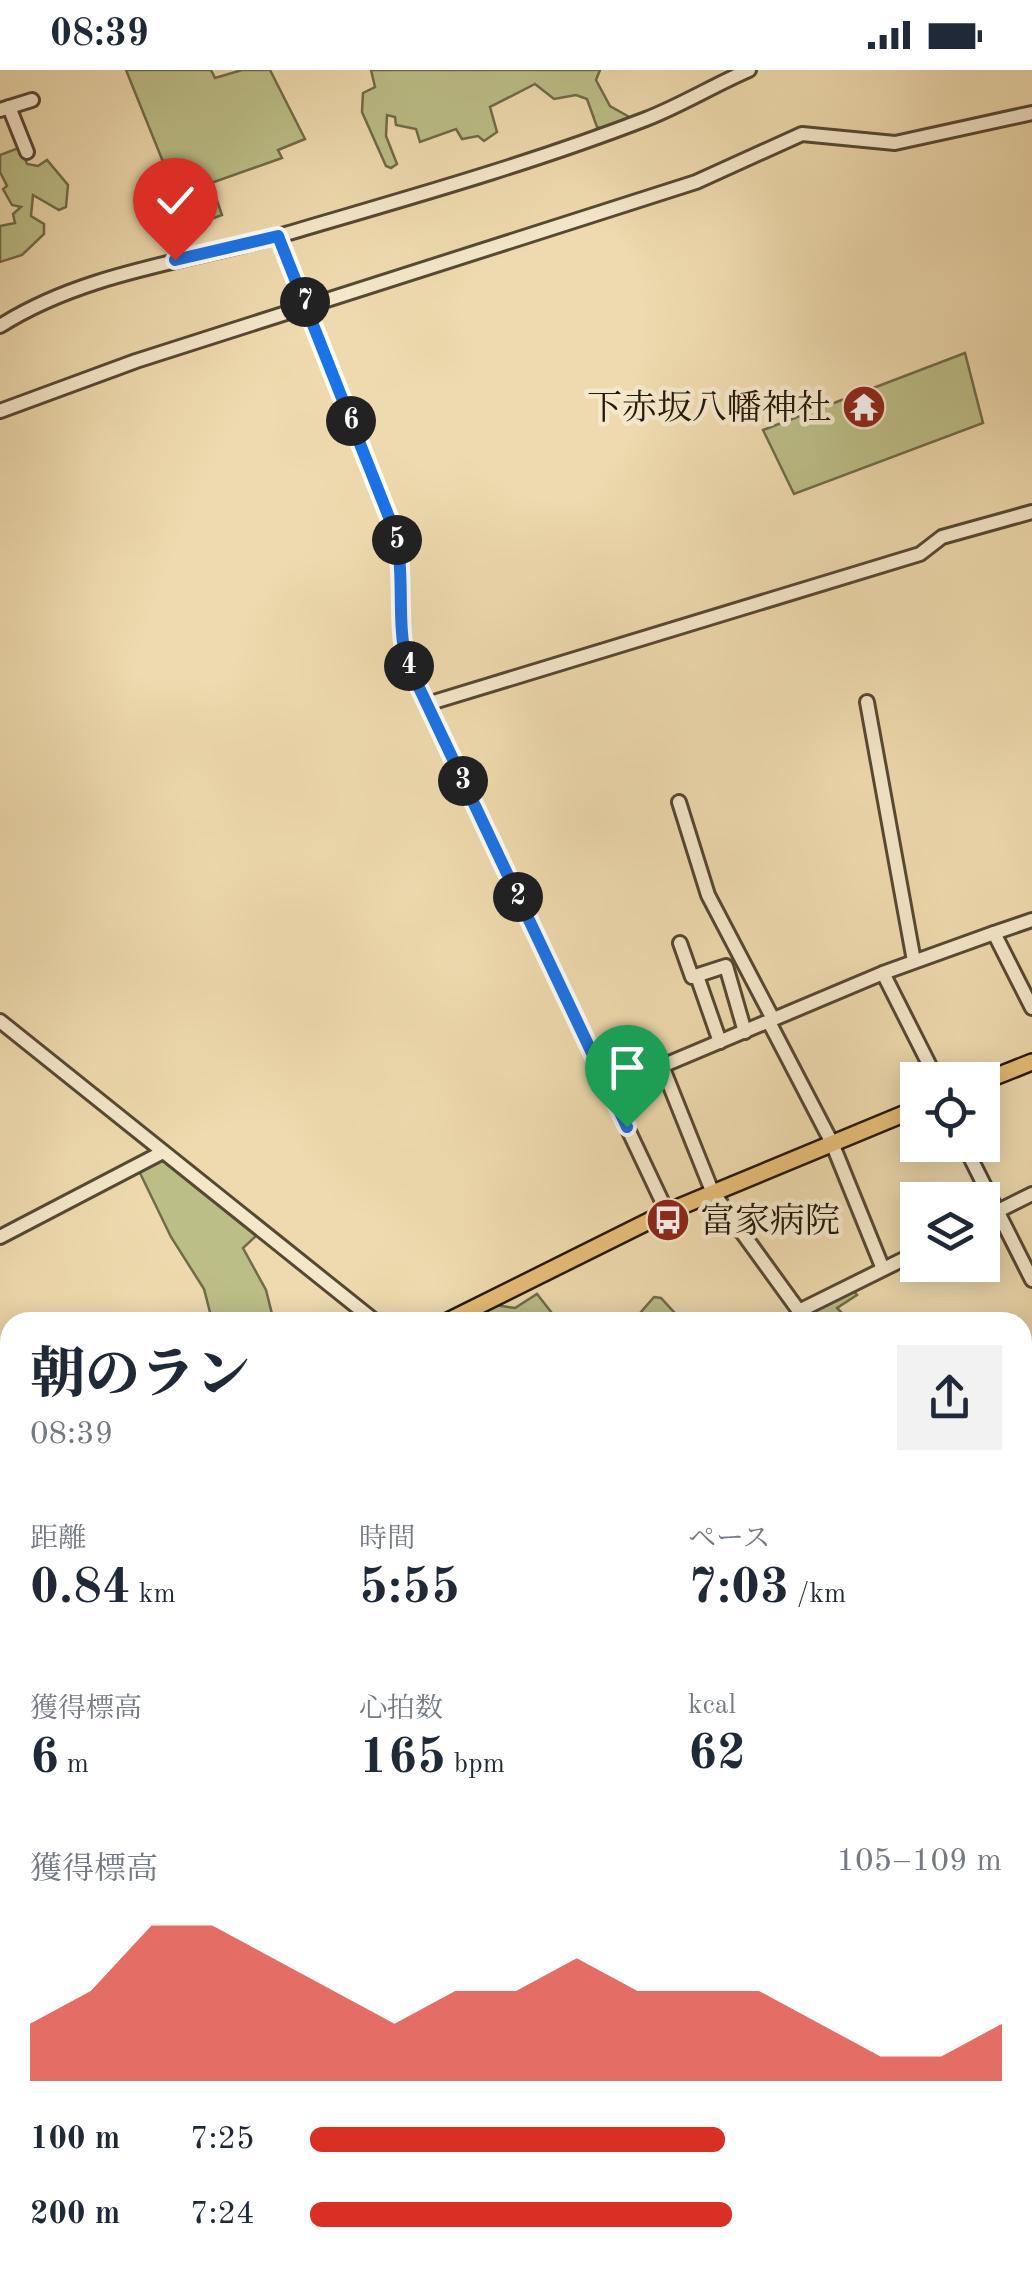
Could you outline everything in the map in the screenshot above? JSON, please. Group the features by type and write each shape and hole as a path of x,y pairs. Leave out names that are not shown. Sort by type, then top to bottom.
{"main road":[{"path":"1000,1075 1032,1062"},
{"path":"466,1312 667,1212 900,1115"}],"street":[{"path":"0,326 32,307 153,265 278,236 580,143 689,102 750,70"},
{"path":"27,152 5,109 32,100"},
{"path":"0,411 136,361 696,182 802,134 895,143 1032,113"},
{"path":"278,236 394,530 400,560 401,639 426,704 667,1212"},
{"path":"426,704 920,554 942,536 1032,512"},
{"path":"867,702 914,962"},
{"path":"679,802 708,895 832,1143 884,1270"},
{"path":"799,1312 712,1192 662,1066 883,974 1032,920"},
{"path":"994,933 1032,1008"},
{"path":"680,943 692,978 740,960"},
{"path":"726,966 745,1032"},
{"path":"883,974 928,1062"},
{"path":"697,976 720,1042"},
{"path":"0,1021 162,1152 219,1192 364,1312"},
{"path":"0,1237 162,1152"},
{"path":"1000,1211 1032,1194"},
{"path":"1000,1216 1032,1280"},
{"path":"812,1312 900,1262"}],"green space":[{"path":"126,70 211,70 215,78 242,70 270,70 305,139 278,150 282,158 211,183 222,215 206,221 194,189 176,194"},
{"path":"371,70 600,70 596,80 610,106 633,119 606,130 597,127 587,99 576,95 554,99 535,84 490,107 497,132 484,141 478,136 462,139 456,129 420,142 416,129 396,125 395,117 387,115 386,136 397,164 391,168 386,166 362,112 363,93 375,87"},
{"path":"21,147 27,164 38,166 47,160 68,185 66,207 59,210 33,195 31,216 44,224 44,234 22,255 0,262 0,226 15,223 13,214 21,207 12,205 3,189 7,186 0,172 0,155"},
{"path":"965,353 983,423 794,494 763,430"},
{"path":"162,1155 258,1234 243,1248 266,1290 272,1312 210,1312 204,1289 171,1237 139,1171"},
{"path":"852,1289 857,1295 837,1308 841,1312 810,1312"},
{"path":"537,1294 551,1312 479,1312 495,1305 515,1308"},
{"path":"654,1297 661,1298 674,1312 641,1312"}],"place":[{"name":"下赤坂八幡神社","path":"864,407"},
{"name":"富家病院","path":"668,1220"}],"route":[{"path":"175,260 278,236 394,530 401,572 398,619 406,660 627,1127"}]}
